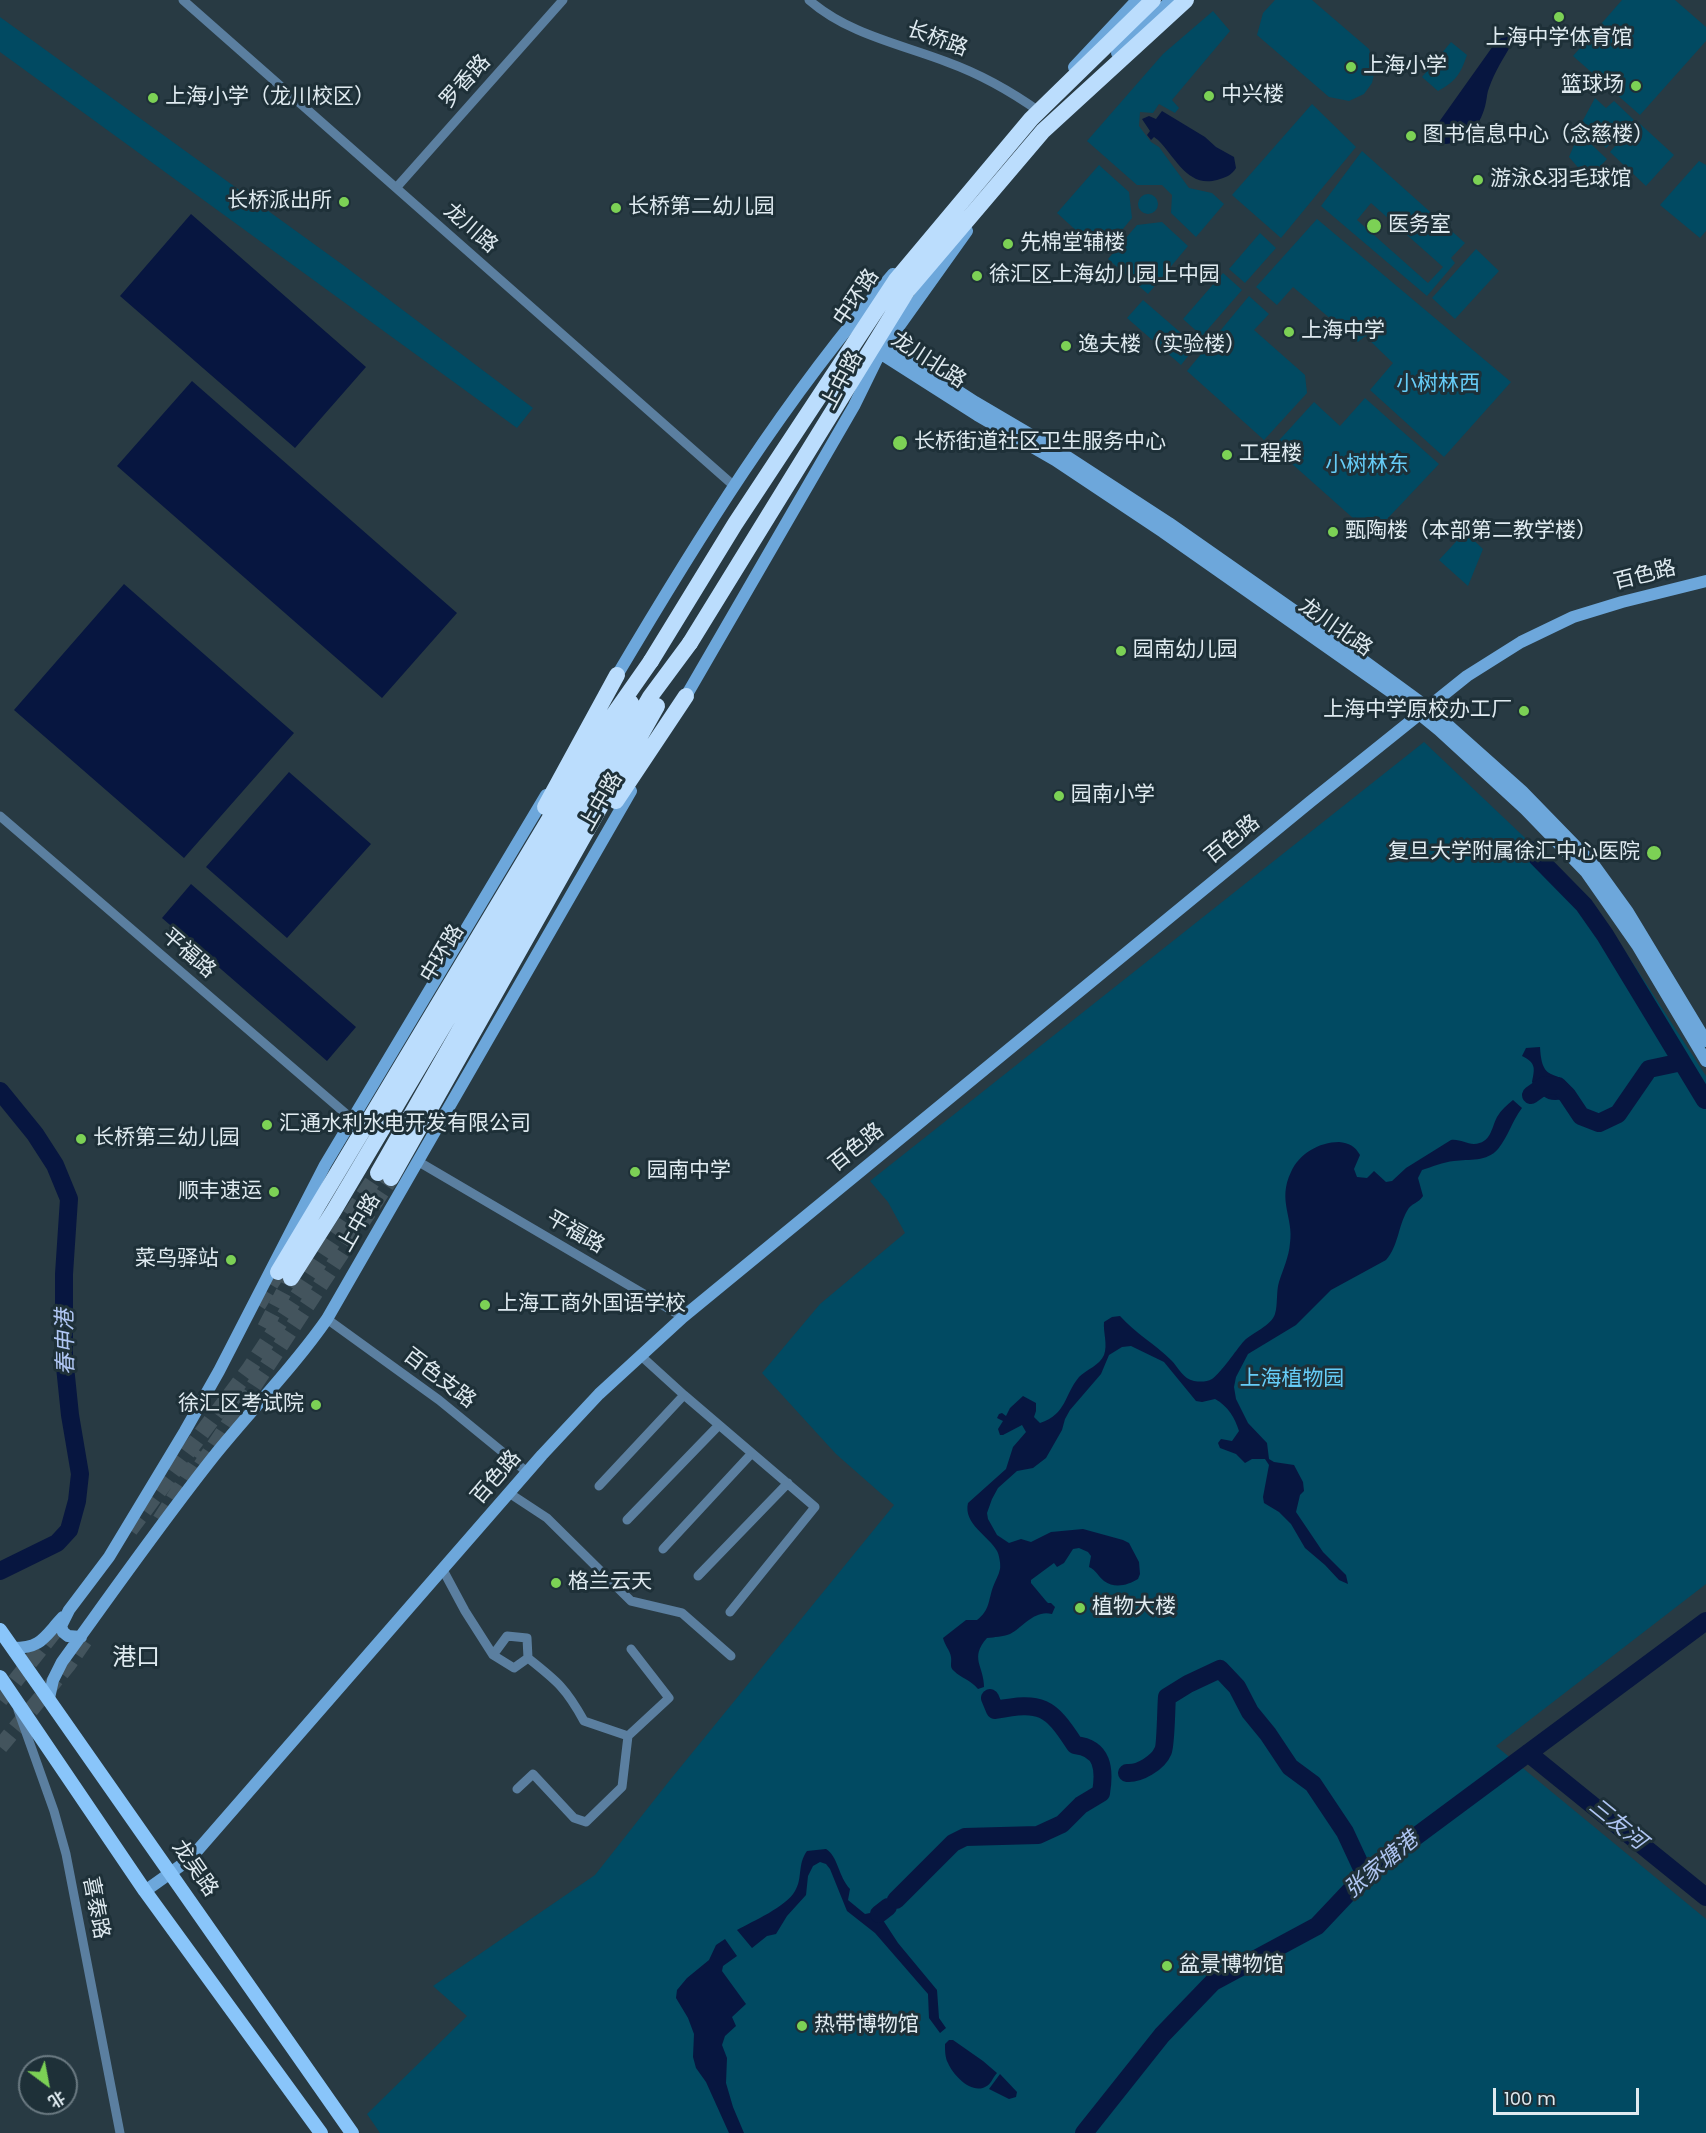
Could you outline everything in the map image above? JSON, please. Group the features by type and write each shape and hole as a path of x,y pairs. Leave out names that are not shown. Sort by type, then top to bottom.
{"highway":[{"name":"中环路","path":"588,792 583,838 385,1175 588,792 651,661 735,524 896,280 1031,119 1153,0"},
{"name":"中环路","path":"588,792 433,1013 284,1275 333,1212 588,792 650,697 690,642 907,291 1042,131 1186,0"},
{"path":"433,1013 617,675"},
{"path":"583,838 617,800 686,696"}],"main road":[{"name":"上中路","path":"13,1648 30,1648 40,1642 69,1610 110,1557 219,1371 325,1165 733,485 848,326 1035,109 1137,0"},
{"name":"上中路","path":"49,1698 53,1680 62,1662 81,1636 214,1456 297,1359 327,1318 854,406 883,349 1031,138 1171,0"},
{"name":"龙川北路","path":"848,326 883,349 1060,452 1151,511 1319,628 1522,791 1594,865 1628,912 1706,1041"},
{"name":"百色路","path":"145,1891 190,1859 577,1417 640,1355 683,1317 1424,711 1494,658 1547,628 1598,608 1706,581"},
{"name":"龙川北路","path":"1424,711 1526,809 1586,872 1637,945 1706,1061"},
{"path":"69,1610 61,1626 63,1632 68,1636 81,1636"},
{"name":"龙吴路","path":"0,1630 352,2133"},
{"path":"0,1677 145,1891 321,2133"}],"street":[{"name":"龙川路","path":"183,0 733,485"},
{"name":"罗香路","path":"396,188 563,0"},
{"name":"长桥路","path":"809,0 844,25 963,68 999,86 1050,119"},
{"name":"平福路","path":"0,816 352,1119"},
{"name":"平福路","path":"419,1162 683,1317"},
{"name":"百色支路","path":"327,1318 439,1400 527,1472"},
{"path":"640,1355 815,1507 730,1612"},
{"path":"599,1486 684,1395"},
{"path":"627,1520 719,1425"},
{"path":"663,1549 752,1453"},
{"path":"698,1576 788,1483"},
{"path":"509,1493 547,1518 631,1601 682,1613 731,1656"},
{"path":"443,1570 465,1611 493,1655 514,1668 528,1658"},
{"path":"493,1655 507,1636 527,1638 528,1658 559,1682 569,1694 584,1721 628,1736"},
{"path":"517,1789 533,1774 574,1818 586,1822 622,1787 628,1736 669,1698 631,1649"},
{"name":"喜泰路","path":"13,1696 54,1811 66,1854 120,2133"}],"green space":[{"path":"1275,0 1312,0 1369,49 1375,70 1372,83 1364,94 1349,101 1329,97 1257,35 1263,13"},
{"name":"篮球场","path":"1622,0 1675,0 1706,27 1706,41 1640,115 1573,56"},
{"path":"1213,11 1230,31 1172,100 1179,108 1175,113 1159,104 1153,113 1140,112 1139,126 1151,142 1159,147 1189,188 1212,193 1224,204 1196,237 1171,213 1172,195 1162,185 1137,185 1087,141 1163,54"},
{"path":"0,17 343,265 533,408 517,428 0,52"},
{"path":"1451,42 1467,55 1457,77 1438,91 1422,77"},
{"path":"1595,98 1606,108 1614,101 1634,120 1606,148 1581,124"},
{"path":"1312,104 1356,147 1281,238 1232,195"},
{"path":"1638,122 1674,155 1646,186 1610,152"},
{"path":"1579,133 1607,159 1588,179 1569,157"},
{"path":"1362,151 1465,243 1451,258 1455,263 1427,296 1321,206","holes":["1371,203 1443,267 1428,283 1357,220"]},
{"path":"1699,161 1706,165 1706,231 1700,238 1660,205"},
{"path":"1099,165 1129,192 1132,218 1102,254 1057,213"},
{"path":"1144,194 1152,194 1158,200 1158,208 1152,214 1144,214 1138,208 1138,200"},
{"name":"小树林西","path":"1317,219 1511,382 1444,457 1370,390 1393,363 1365,336 1358,342 1293,287 1277,305 1256,287"},
{"path":"1162,222 1188,246 1148,294 1108,259 1137,225"},
{"path":"1260,233 1276,248 1245,283 1229,269"},
{"path":"1476,249 1499,271 1455,319 1432,298"},
{"path":"1223,273 1242,290 1202,336 1183,319"},
{"path":"1249,296 1269,314 1254,330 1305,375 1307,393 1264,440 1187,371"},
{"path":"1143,300 1196,346 1181,365 1127,318"},
{"name":"小树林东","path":"1365,398 1439,464 1372,535 1273,447 1314,402 1340,426"},
{"path":"1465,532 1483,549 1468,586 1439,560"},
{"name":"上海植物园","path":"1424,742 1561,872 1610,928 1706,1076 1706,1584 1496,1746 1706,1919 1706,2133 380,2133 367,2114 467,2016 433,1986 595,1875 894,1505 836,1454 762,1373 820,1304 905,1233 888,1202 870,1181"}],"shaded area":[{"path":"1506,36 1511,37 1513,42 1491,82 1484,110 1477,125 1458,141 1442,144 1435,138 1434,129 1493,46"},
{"path":"1162,111 1234,157 1236,168 1234,171 1217,180 1198,180 1190,176 1158,140 1154,137 1151,140 1147,135 1150,131 1142,119 1149,116 1156,119"},
{"path":"191,214 366,367 295,448 120,296"},
{"path":"192,381 457,613 382,698 117,466"},
{"path":"124,584 294,733 184,858 14,710"},
{"path":"289,772 371,844 287,938 206,867"},
{"path":"191,884 356,1027 327,1061 162,918"},
{"path":"1540,1047 1541,1059 1547,1072 1562,1079 1573,1091 1569,1098 1551,1100 1543,1096 1532,1082 1533,1066 1522,1056 1526,1048"},
{"path":"1513,1100 1522,1108 1505,1139 1494,1153 1483,1158 1442,1163 1422,1170 1418,1178 1423,1196 1407,1211 1393,1249 1386,1260 1331,1290 1296,1325 1248,1354 1236,1377 1234,1387 1236,1399 1248,1423 1267,1443 1269,1459 1294,1465 1303,1482 1304,1491 1300,1495 1296,1512 1323,1552 1346,1575 1348,1584 1339,1580 1305,1548 1291,1524 1279,1512 1264,1503 1269,1465 1265,1459 1252,1459 1245,1463 1236,1454 1220,1448 1218,1443 1221,1439 1232,1441 1239,1431 1227,1409 1215,1399 1196,1401 1164,1362 1131,1346 1122,1347 1109,1355 1101,1374 1070,1410 1046,1458 1033,1468 1017,1471 998,1488 987,1513 997,1535 1009,1543 1021,1539 1031,1542 1051,1532 1083,1529 1123,1540 1129,1543 1139,1562 1138,1579 1121,1585 1108,1583 1089,1567 1091,1556 1088,1552 1079,1548 1073,1549 1064,1563 1057,1567 1054,1563 1031,1580 1046,1601 1055,1607 1052,1614 1035,1616 1010,1634 987,1638 982,1645 978,1657 984,1687 978,1689 954,1671 943,1638 966,1620 977,1620 984,1613 1000,1567 997,1551 969,1517 968,1503 1006,1469 1013,1447 1026,1432 1022,1425 1000,1435 998,1429 1003,1421 997,1418 999,1414 1006,1416 1010,1408 1023,1396 1036,1403 1034,1417 1040,1423 1055,1415 1079,1377 1102,1359 1106,1347 1104,1322 1112,1317 1120,1316 1165,1354 1187,1378 1199,1382 1212,1379 1244,1341 1266,1325 1275,1314 1278,1286 1287,1258 1291,1234 1286,1201 1287,1182 1291,1172 1304,1155 1324,1144 1346,1143 1354,1147 1360,1155 1354,1169 1357,1177 1367,1178 1374,1171 1386,1182 1392,1181 1406,1168 1451,1140 1474,1144 1484,1141 1490,1135 1499,1114"},
{"path":"826,1849 833,1856 850,1889 848,1900 865,1914 875,1912 879,1914 898,1943 937,1990 939,2018 946,2028 940,2033 929,2018 928,1994 875,1933 847,1911 826,1864 820,1862 813,1866 808,1876 806,1895 787,1916 776,1934 767,1936 752,1948 737,1930 769,1913 791,1897 799,1881 802,1861 807,1851"},
{"path":"725,1939 737,1956 723,1966 722,1971 746,2004 732,2017 736,2026 725,2036 722,2045 727,2058 726,2083 744,2133 729,2133 706,2082 696,2068 693,2057 694,2034 676,1998 677,1990 687,1978 709,1960 716,1945"},
{"path":"953,2040 997,2073 989,2084 985,2087 974,2088 958,2078 946,2059 945,2044"},
{"path":"1000,2074 1017,2092 1016,2097 1009,2099 989,2089"}],"waterway":[{"path":"1530,850 1584,905 1605,935 1705,1100"},
{"path":"1531,1095 1545,1085 1558,1086 1581,1116 1599,1123 1618,1114 1649,1069 1682,1062"},
{"name":"春申港","path":"0,1091 35,1134 55,1165 69,1199 64,1274 64,1357 70,1415 80,1474 77,1501 69,1530 57,1543 0,1571"},
{"name":"张家塘港","path":"1084,2133 1162,2035 1213,1982 1317,1926 1368,1872 1706,1621"},
{"path":"1127,1773 1148,1767 1161,1755 1164,1747 1167,1697 1220,1669 1237,1687 1250,1712 1290,1767 1313,1784 1345,1832 1365,1875"},
{"path":"896,1900 953,1843 965,1837 1038,1835 1062,1824 1081,1805 1101,1793 1103,1776 1097,1755 1091,1750 1075,1745 1051,1714 1043,1709 1023,1706 995,1710 990,1698"},
{"name":"三友河","path":"1528,1753 1706,1897"},
{"path":"879,1914 888,1907"}],"tunnel":[{"path":"130,1530 250,1368 378,1173"},
{"path":"201,1466 391,1178"},
{"path":"258,1305 278,1272"},
{"path":"265,1328 291,1278"},
{"path":"160,1520 203,1453"},
{"path":"0,1700 57,1628"},
{"path":"0,1747 68,1665 85,1640"}],"place":[{"name":"上海中学体育馆","path":"1559,17"},
{"name":"上海小学","path":"1351,67"},
{"name":"篮球场","path":"1636,86"},
{"name":"中兴楼","path":"1209,96"},
{"name":"上海小学（龙川校区）","path":"153,98"},
{"name":"图书信息中心（念慈楼）","path":"1411,136"},
{"name":"游泳&羽毛球馆","path":"1478,180"},
{"name":"长桥派出所","path":"344,202"},
{"name":"长桥第二幼儿园","path":"616,208"},
{"name":"医务室","path":"1374,226"},
{"name":"先棉堂辅楼","path":"1008,244"},
{"name":"徐汇区上海幼儿园上中园","path":"977,276"},
{"name":"上海中学","path":"1289,332"},
{"name":"逸夫楼（实验楼）","path":"1066,346"},
{"name":"长桥街道社区卫生服务中心","path":"900,443"},
{"name":"工程楼","path":"1227,455"},
{"name":"甄陶楼（本部第二教学楼）","path":"1333,532"},
{"name":"园南幼儿园","path":"1121,651"},
{"name":"上海中学原校办工厂","path":"1524,711"},
{"name":"园南小学","path":"1059,796"},
{"name":"复旦大学附属徐汇中心医院","path":"1654,853"},
{"name":"汇通水利水电开发有限公司","path":"267,1125"},
{"name":"长桥第三幼儿园","path":"81,1139"},
{"name":"园南中学","path":"635,1172"},
{"name":"顺丰速运","path":"274,1192"},
{"name":"菜鸟驿站","path":"231,1260"},
{"name":"上海工商外国语学校","path":"485,1305"},
{"name":"徐汇区考试院","path":"316,1405"},
{"name":"格兰云天","path":"556,1583"},
{"name":"植物大楼","path":"1080,1608"},
{"name":"盆景博物馆","path":"1167,1966"},
{"name":"热带博物馆","path":"802,2026"}],"district":[{"name":"港口","path":"136,1659"}]}
